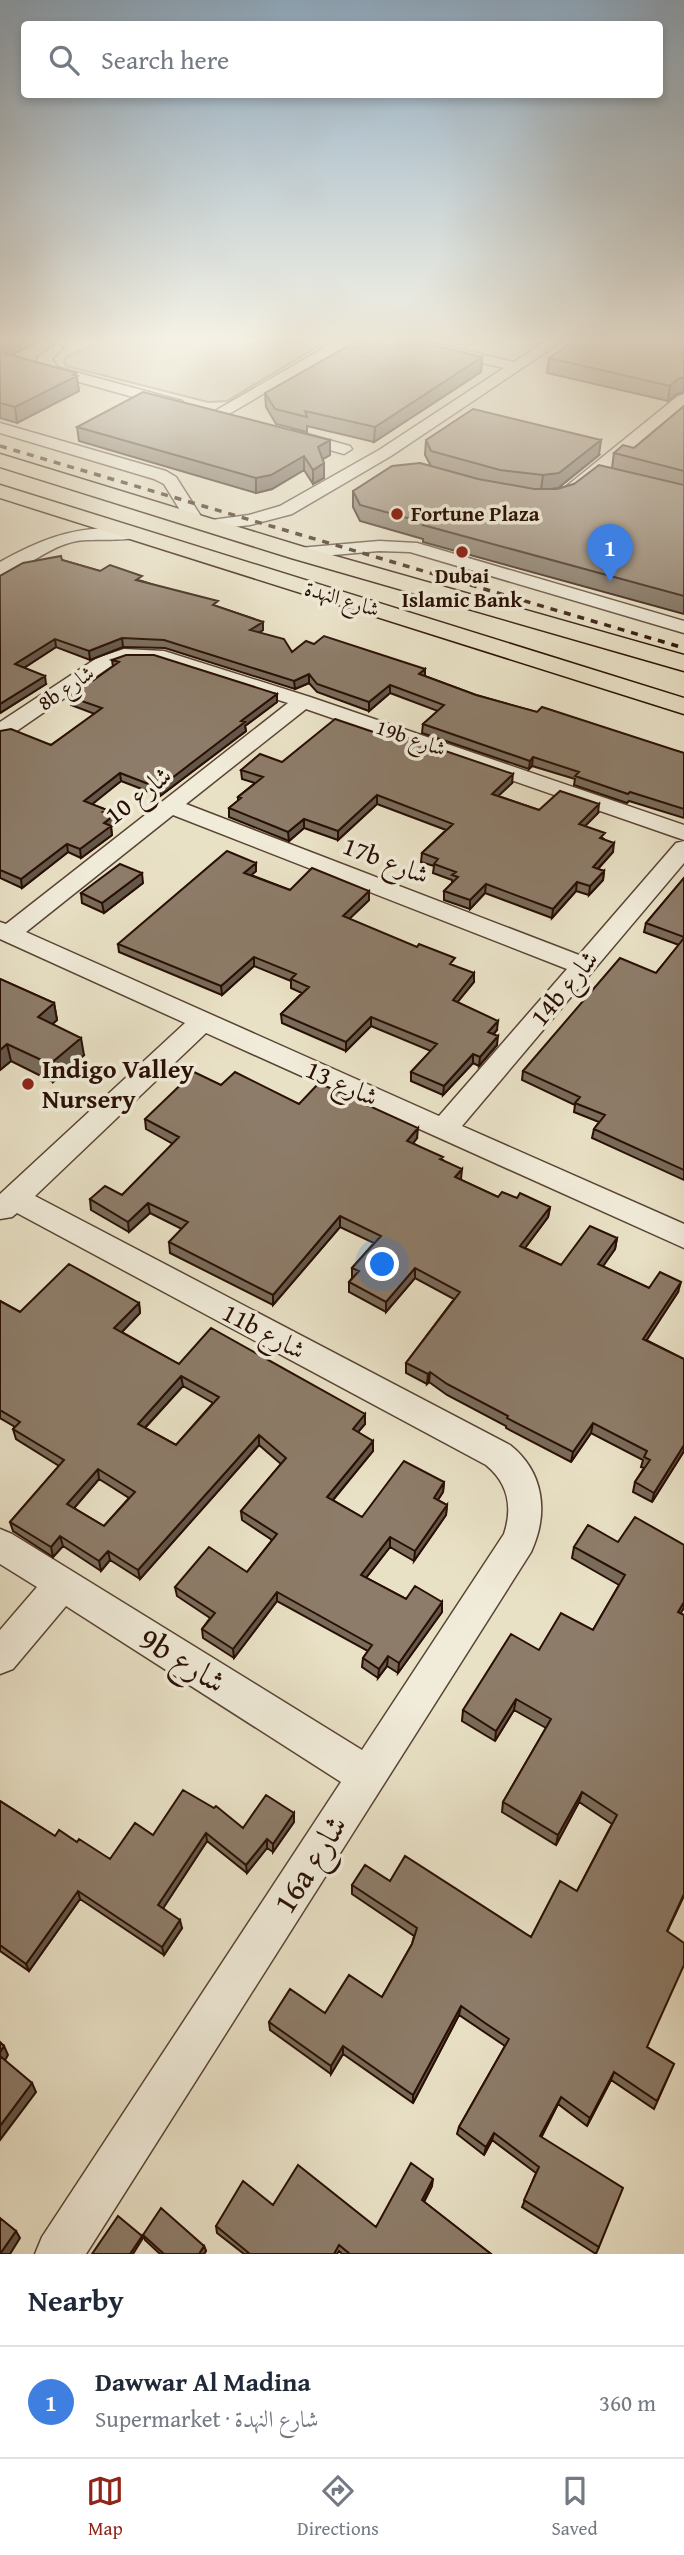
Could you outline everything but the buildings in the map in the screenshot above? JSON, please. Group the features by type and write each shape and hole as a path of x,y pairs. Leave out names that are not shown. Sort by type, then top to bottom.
{"main road":[{"name":"شارع النهدة","path":"0,460 299,553 684,663"},
{"path":"0,468 138,508 194,521"},
{"name":"شارع النهدة","path":"0,491 684,706"}],"street":[{"path":"52,443 160,475 170,481 194,521 250,520 286,510 398,443"},
{"path":"322,443 344,449"},
{"path":"560,499 576,494 580,484 631,443"},
{"path":"376,457 401,464"},
{"path":"595,472 620,479"},
{"path":"50,541 61,525 64,510"},
{"path":"276,546 274,527 286,510"},
{"path":"0,570 50,541 82,532 133,534"},
{"path":"299,553 379,546 411,547 684,627"},
{"name":"19b شارع","path":"136,654 169,657 684,833"},
{"name":"8b شارع","path":"0,732 104,662 136,654"},
{"name":"شارع 10","path":"4,932 303,701"},
{"name":"17b شارع","path":"170,806 583,966"},
{"name":"14b شارع","path":"444,1129 684,848"},
{"name":"شارع 13","path":"4,932 684,1237"},
{"path":"7,1205 203,1021"},
{"name":"11b شارع","path":"7,1205 491,1450 512,1466"},
{"name":"16a شارع","path":"60,2254 519,1541 525,1527 526,1503 512,1466"},
{"name":"9b شارع","path":"0,1545 366,1775"},
{"path":"0,1657 62,1584"}],"railway":[{"path":"0,446 684,648"}],"place":[{"name":"Fortune Plaza","path":"397,514"},
{"name":"Dubai Islamic Bank","path":"462,552"},
{"name":"Dawwar Al Madina","path":"610,582"},
{"name":"Indigo Valley Nursery","path":"28,1084"}]}
